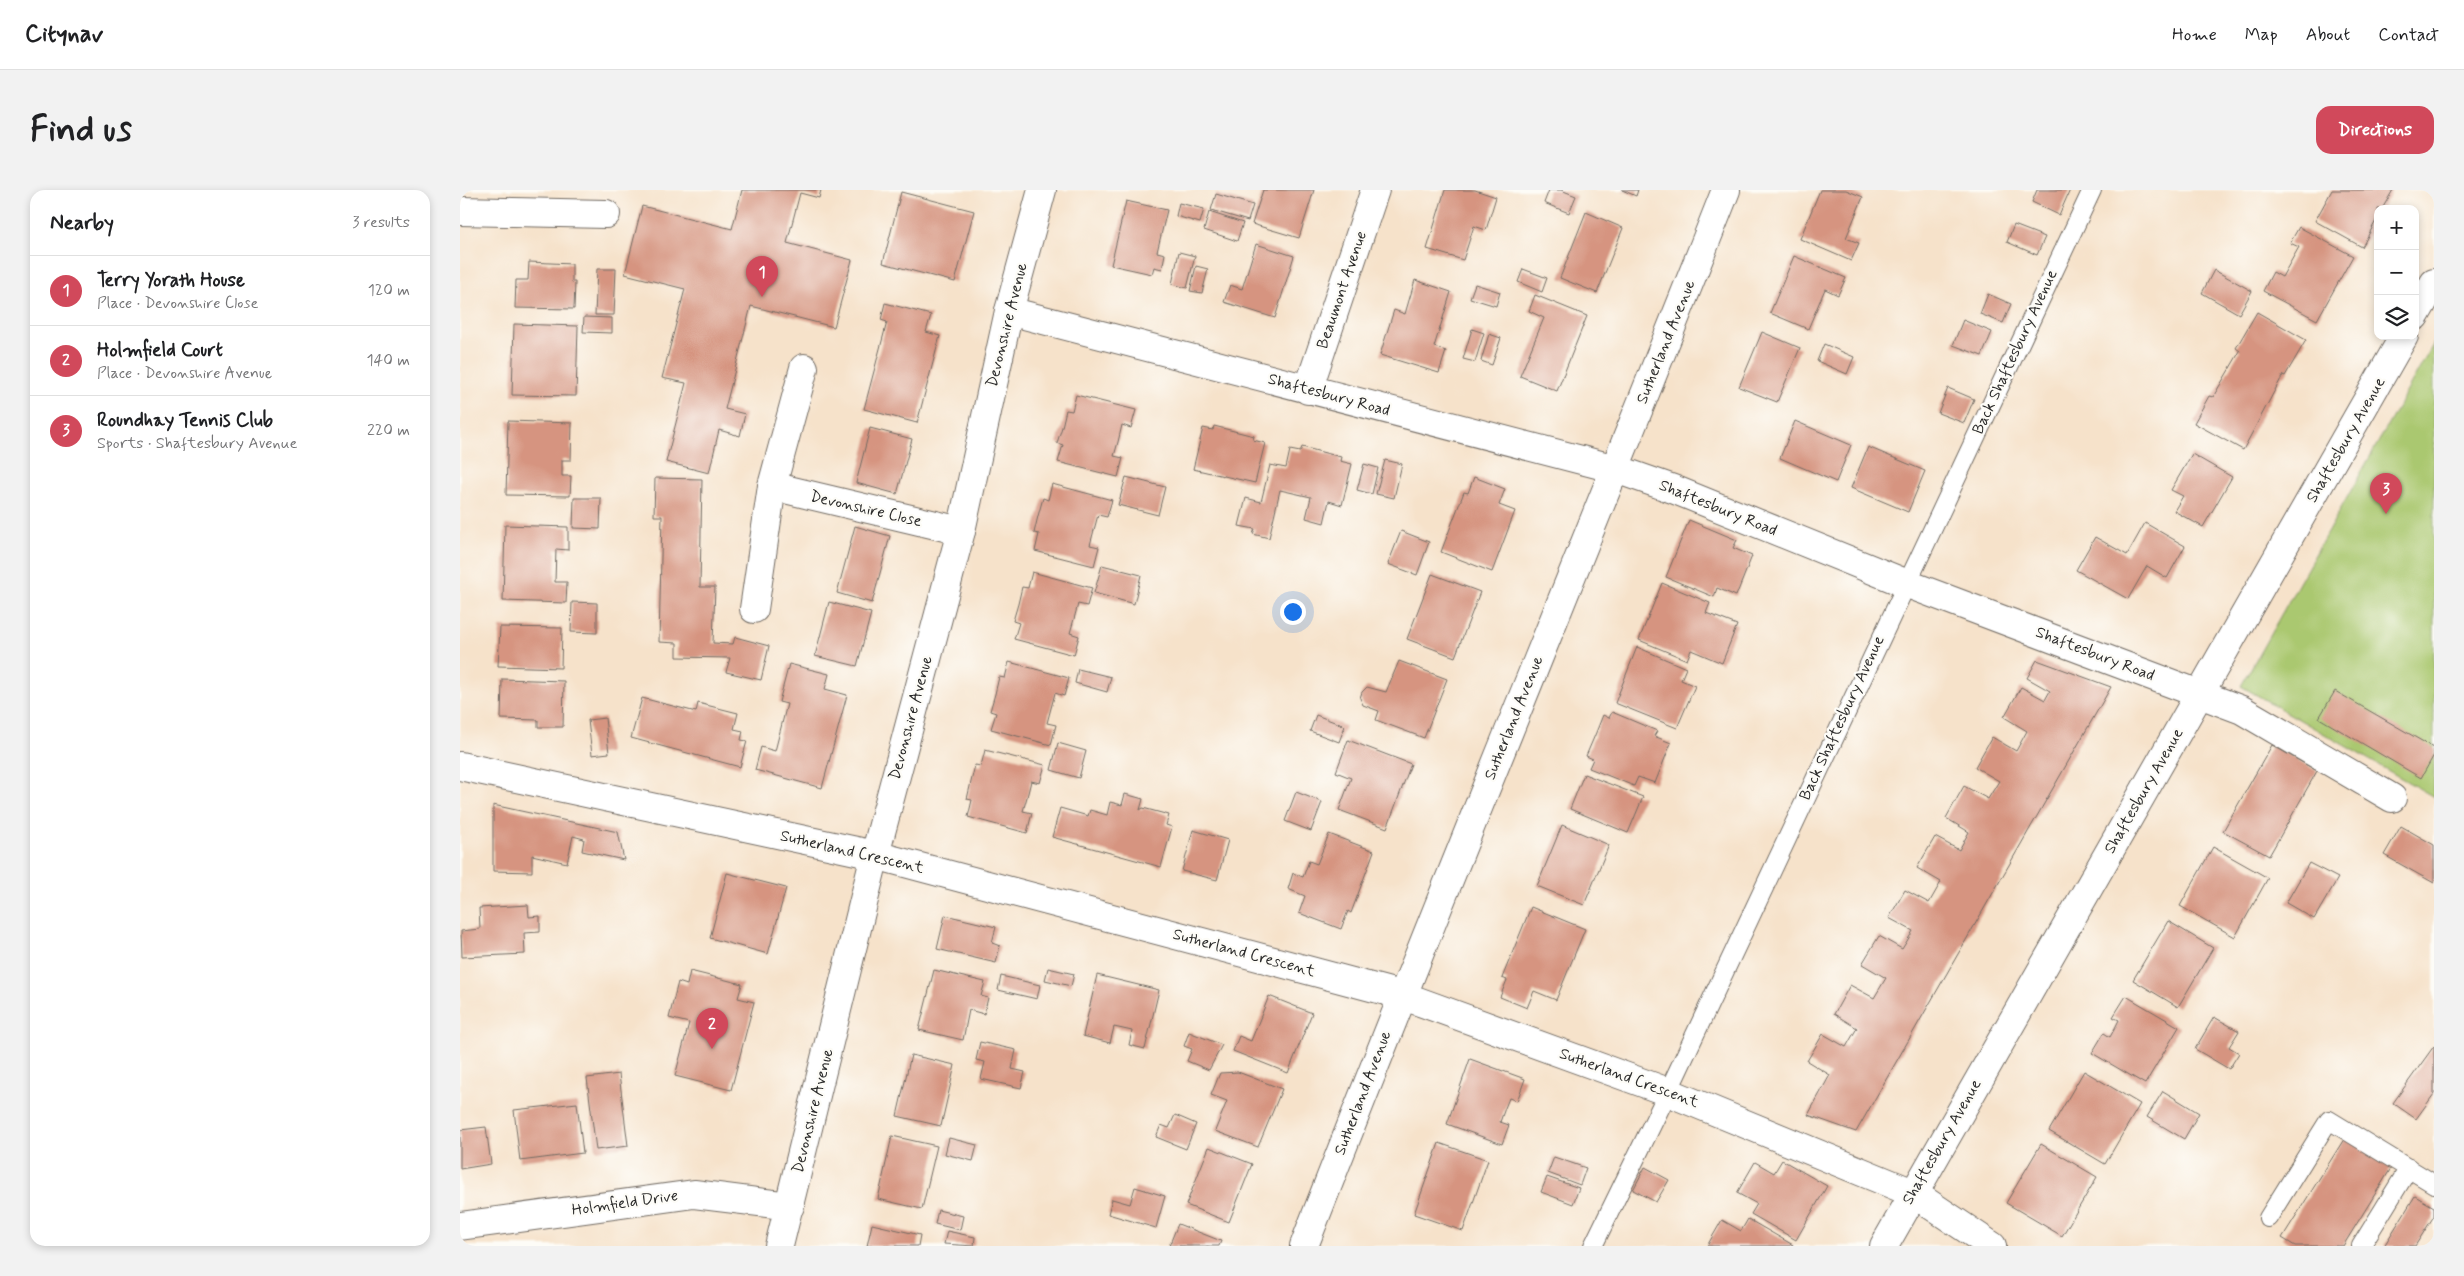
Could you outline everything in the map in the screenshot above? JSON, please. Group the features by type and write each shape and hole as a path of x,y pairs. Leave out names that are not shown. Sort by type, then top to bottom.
{"street":[{"name":"Devonshire Avenue","path":"779,1246 875,855 961,531 1009,311 1042,190"},
{"name":"Beaumont Avenue","path":"1308,390 1375,190"},
{"name":"Sutherland Avenue","path":"1304,1246 1401,995 1616,469 1726,190"},
{"path":"460,211 606,214"},
{"path":"2419,309 2434,283"},
{"name":"Shaftesbury Road","path":"1009,311 1616,469 1673,489 1905,583 2242,710 2392,798"},
{"name":"Shaftesbury Avenue","path":"1884,1246 2402,340"},
{"path":"754,609 772,486 804,368"},
{"name":"Devonshire Close","path":"772,486 961,531"},
{"name":"Sutherland Crescent","path":"460,766 875,855 1401,995 1668,1092 1913,1193 1992,1246"},
{"name":"Holmfield Drive","path":"460,1226 694,1194 790,1206"}],"lane":[{"name":"Back Shaftesbury Avenue","path":"1593,1246 1668,1092 1905,583 2092,190"},
{"path":"2268,1218 2329,1120 2434,1184"},
{"path":"2361,1246 2409,1168"}],"green space":[{"path":"2434,343 2434,797 2241,686"}],"building":[{"path":"742,190 821,190 819,198 800,193 787,243 852,260 834,327 751,306 725,409 745,414 740,436 719,430 709,473 666,462 686,383 662,378 685,289 625,274 642,206 732,229"},
{"path":"1263,190 1314,190 1299,238 1252,224"},
{"path":"1445,190 1475,190 1496,197 1486,230 1474,226 1463,260 1427,249"},
{"path":"1549,190 1561,190 1576,196 1569,213 1544,203"},
{"path":"1622,190 1638,190 1636,196"},
{"path":"1820,190 1846,190 1863,197 1846,238 1859,243 1851,261 1800,239"},
{"path":"2037,190 2070,190 2059,215 2032,202"},
{"path":"2332,190 2393,190 2384,205 2374,205 2374,224 2362,247 2315,221"},
{"path":"901,192 974,211 955,282 883,263"},
{"path":"1216,194 1253,205 1248,221 1211,210"},
{"path":"1126,201 1167,210 1157,252 1165,254 1162,269 1154,267 1152,274 1111,265"},
{"path":"1179,203 1204,209 1200,223 1176,216"},
{"path":"1209,212 1243,223 1237,241 1204,230"},
{"path":"1586,212 1623,228 1597,293 1560,278"},
{"path":"2014,225 2045,237 2037,255 2007,242"},
{"path":"2299,227 2353,256 2317,320 2263,291 2273,272 2282,277 2299,247 2290,243"},
{"path":"1256,244 1294,256 1275,318 1224,302 1230,285 1242,289"},
{"path":"1179,252 1195,256 1187,288 1172,284"},
{"path":"1794,256 1846,278 1838,295 1825,289 1808,329 1770,313"},
{"path":"529,262 572,264 572,282 575,282 574,309 515,308 516,280 528,280"},
{"path":"1196,266 1208,269 1202,293 1190,291"},
{"path":"597,269 616,269 614,315 595,315"},
{"path":"1523,269 1547,278 1542,292 1518,282"},
{"path":"2214,270 2252,291 2239,314 2202,293"},
{"path":"1415,280 1451,292 1434,347 1446,351 1439,373 1380,355 1394,310 1405,314"},
{"path":"1475,284 1500,292 1496,306 1470,298"},
{"path":"1988,294 2011,304 2003,323 1980,314"},
{"path":"1535,295 1587,316 1557,391 1520,376 1544,318 1529,311"},
{"path":"885,303 931,315 926,332 940,336 917,423 864,409 887,322 881,320"},
{"path":"2257,312 2306,340 2285,376 2283,375 2243,450 2194,423 2209,396 2213,397 2240,351 2236,348"},
{"path":"584,317 612,318 612,333 583,332"},
{"path":"1963,320 1992,332 1982,356 1953,345"},
{"path":"514,324 578,326 576,396 512,395"},
{"path":"1472,329 1484,333 1475,362 1463,359"},
{"path":"1762,332 1800,348 1777,402 1739,387"},
{"path":"1489,334 1501,338 1492,365 1481,361"},
{"path":"1824,344 1854,357 1847,374 1817,361"},
{"path":"1948,388 1974,399 1964,423 1938,413"},
{"path":"1076,395 1136,410 1131,428 1122,425 1114,456 1123,458 1118,477 1058,462 1063,445 1057,443 1066,410 1072,411"},
{"path":"508,421 572,423 571,460 562,460 562,476 571,476 570,496 506,495"},
{"path":"1795,421 1851,445 1836,482 1780,458"},
{"path":"1214,426 1254,436 1253,440 1265,443 1255,483 1193,469 1203,428 1213,430"},
{"path":"870,428 912,439 897,494 856,483"},
{"path":"1302,447 1341,457 1340,461 1352,464 1342,505 1329,501 1324,523 1306,518 1311,497 1280,490 1269,538 1253,534 1255,529 1239,526 1246,498 1261,502 1270,465 1286,468 1290,450 1300,452"},
{"path":"1868,447 1925,471 1908,512 1851,488"},
{"path":"2192,454 2232,477 2203,527 2174,511 2183,496 2171,490"},
{"path":"1385,460 1402,464 1394,498 1376,494"},
{"path":"1364,464 1378,468 1372,494 1357,490"},
{"path":"1126,477 1165,487 1158,515 1118,505"},
{"path":"1474,477 1505,489 1499,505 1515,511 1492,572 1441,552 1464,492 1468,493"},
{"path":"655,478 702,479 700,587 715,587 713,643 733,644 735,637 769,646 761,680 726,672 730,658 677,657 677,643 659,642 662,516 654,516"},
{"path":"1052,484 1112,500 1107,517 1098,515 1090,545 1099,547 1094,566 1035,551 1039,534 1034,533 1038,516 1043,498 1048,500"},
{"path":"574,498 601,498 600,529 573,528"},
{"path":"1689,520 1737,540 1733,548 1752,556 1736,596 1717,588 1714,597 1666,577"},
{"path":"2145,523 2185,546 2167,578 2147,566 2128,599 2076,570 2095,537 2127,555"},
{"path":"505,525 568,527 568,550 556,549 555,582 567,582 566,603 503,601"},
{"path":"855,526 890,536 872,603 837,593"},
{"path":"1401,531 1429,542 1417,575 1388,564"},
{"path":"1102,565 1141,575 1134,604 1094,593"},
{"path":"1032,572 1092,588 1087,606 1078,604 1070,633 1079,636 1074,655 1014,639 1019,623 1013,621 1022,587 1028,588"},
{"path":"1432,574 1480,592 1455,657 1407,639"},
{"path":"1662,583 1710,603 1706,613 1737,625 1722,663 1691,650 1687,660 1639,640"},
{"path":"572,602 597,603 597,633 571,632"},
{"path":"829,602 871,613 857,666 815,656"},
{"path":"500,627 562,628 561,668 498,666"},
{"path":"1637,647 1686,668 1681,680 1695,686 1677,728 1615,703"},
{"path":"2037,660 2111,687 1856,1132 1808,1115 1830,1075 1807,1061 1823,1034 1846,1047 1857,1028 1834,1014 1850,985 1874,998 1886,978 1862,964 1879,936 1902,949 1913,931 1889,918 1905,890 1929,903 1941,882 1917,868 1935,837 1959,850 1969,832 1946,818 1964,786 1988,799 1999,781 1975,767 1992,737 2016,751 2027,731 2004,717 2021,687 2045,700 2050,691 2027,678"},
{"path":"1399,661 1447,679 1424,738 1376,720 1379,711 1363,705 1360,698 1362,692 1367,687 1386,692"},
{"path":"1009,662 1069,678 1064,696 1055,693 1047,723 1056,725 1051,745 991,729 996,713 990,711 999,677 1005,678"},
{"path":"789,664 829,674 825,689 847,695 822,788 755,770 761,747 775,751 787,704 779,702"},
{"path":"1078,669 1111,677 1107,692 1075,683"},
{"path":"502,679 564,681 563,727 538,727 538,720 501,719"},
{"path":"2335,691 2434,748 2434,755 2421,778 2319,718"},
{"path":"642,698 696,712 698,703 738,713 734,729 743,731 741,740 747,741 740,767 631,738"},
{"path":"1612,712 1657,731 1654,736 1671,743 1655,783 1638,777 1634,786 1589,768 1593,759 1586,756 1603,715 1609,718"},
{"path":"1316,715 1345,726 1339,742 1310,731"},
{"path":"605,718 609,753 592,755 588,720"},
{"path":"1348,740 1411,764 1387,828 1339,810 1351,778 1336,772"},
{"path":"1058,743 1086,751 1079,778 1051,770"},
{"path":"2272,745 2317,771 2269,856 2223,831"},
{"path":"985,750 1045,765 1040,783 1031,781 1023,811 1032,813 1027,833 968,817 972,800 967,799 975,765 981,766"},
{"path":"1584,774 1643,797 1628,833 1570,809"},
{"path":"1296,792 1322,802 1311,831 1285,821"},
{"path":"1125,794 1143,799 1140,810 1143,808 1169,815 1166,825 1172,827 1161,867 1052,837 1060,808 1088,816 1090,810 1107,815 1110,802 1122,805"},
{"path":"493,805 618,832 624,860 582,851 584,839 573,836 567,863 532,855 532,872 493,871"},
{"path":"1562,825 1609,845 1584,905 1537,886"},
{"path":"2401,826 2434,845 2434,883 2384,855"},
{"path":"1193,830 1228,840 1217,880 1182,871"},
{"path":"1329,834 1374,851 1351,913 1348,911 1341,929 1299,913 1305,896 1288,889 1293,873 1303,877 1309,861 1317,864"},
{"path":"2213,847 2268,878 2235,937 2180,906"},
{"path":"2309,863 2338,878 2314,919 2286,903"},
{"path":"727,873 786,888 768,954 710,938"},
{"path":"528,905 529,917 540,916 540,932 524,933 525,954 462,957 461,931 480,929 479,908"},
{"path":"1531,907 1585,929 1556,1000 1534,991 1527,1008 1500,997 1507,980 1502,978"},
{"path":"945,915 996,927 992,943 1000,946 996,963 937,949"},
{"path":"2168,921 2213,948 2178,1007 2133,980"},
{"path":"1048,968 1074,974 1071,986 1045,980"},
{"path":"934,970 985,982 981,996 988,998 984,1014 969,1010 963,1040 919,1030"},
{"path":"690,971 742,984 738,998 754,1002 731,1090 675,1076 689,1023 669,1018 678,982 687,985"},
{"path":"1097,975 1159,990 1145,1049 1129,1045 1132,1031 1114,1027 1110,1043 1083,1036"},
{"path":"1001,976 1040,985 1037,999 998,990"},
{"path":"1269,996 1312,1013 1288,1073 1233,1051 1239,1036 1251,1041"},
{"path":"2126,996 2179,1027 2145,1084 2092,1053 2104,1033 2110,1037 2119,1020 2113,1017"},
{"path":"2214,1017 2239,1031 2229,1047 2239,1053 2229,1069 2195,1049"},
{"path":"1189,1032 1222,1045 1209,1070 1187,1061 1192,1049 1184,1046"},
{"path":"980,1042 1016,1050 1012,1069 1025,1072 1021,1088 981,1079 985,1062 976,1060"},
{"path":"2434,1046 2434,1094 2416,1119 2393,1103"},
{"path":"911,1055 955,1065 941,1126 897,1116"},
{"path":"1470,1059 1525,1079 1517,1101 1509,1098 1500,1122 1509,1125 1502,1144 1447,1124"},
{"path":"2084,1071 2140,1104 2105,1164 2049,1131"},
{"path":"1238,1072 1282,1089 1258,1147 1215,1131 1227,1101 1211,1095 1220,1073"},
{"path":"619,1074 628,1146 596,1150 587,1078"},
{"path":"2163,1091 2199,1113 2184,1139 2147,1117"},
{"path":"577,1103 583,1153 520,1161 514,1110"},
{"path":"1175,1115 1196,1124 1186,1149 1156,1137 1161,1125 1169,1128"},
{"path":"486,1127 491,1164 460,1169 460,1130"},
{"path":"892,1136 937,1146 922,1209 878,1199"},
{"path":"2346,1136 2393,1165 2343,1246 2295,1246 2282,1238"},
{"path":"949,1138 977,1145 973,1161 945,1154"},
{"path":"1439,1143 1488,1160 1463,1231 1414,1214"},
{"path":"2041,1144 2097,1177 2062,1236 2006,1203"},
{"path":"1209,1147 1252,1164 1229,1222 1186,1205"},
{"path":"1554,1157 1586,1168 1580,1185 1548,1173"},
{"path":"1782,1160 1827,1186 1796,1240 1751,1214 1757,1204 1737,1193 1755,1162 1774,1173"},
{"path":"1645,1167 1669,1180 1656,1202 1633,1190"},
{"path":"1547,1177 1579,1188 1573,1204 1541,1192"},
{"path":"1135,1187 1165,1196 1156,1228 1108,1214 1112,1199 1130,1204"},
{"path":"2415,1196 2434,1207 2434,1216 2415,1246 2384,1246"},
{"path":"938,1210 963,1216 960,1230 935,1224"},
{"path":"1748,1219 1793,1246 1707,1246 1722,1220 1741,1231"},
{"path":"872,1224 920,1235 918,1246 867,1246"},
{"path":"1178,1224 1221,1241 1219,1246 1169,1246"},
{"path":"947,1231 975,1237 974,1246 944,1244"}],"place":[{"name":"Terry Yorath House","path":"762,297"},
{"name":"Roundhay Tennis Club","path":"2386,514"},
{"name":"Holmfield Court","path":"712,1049"}]}
